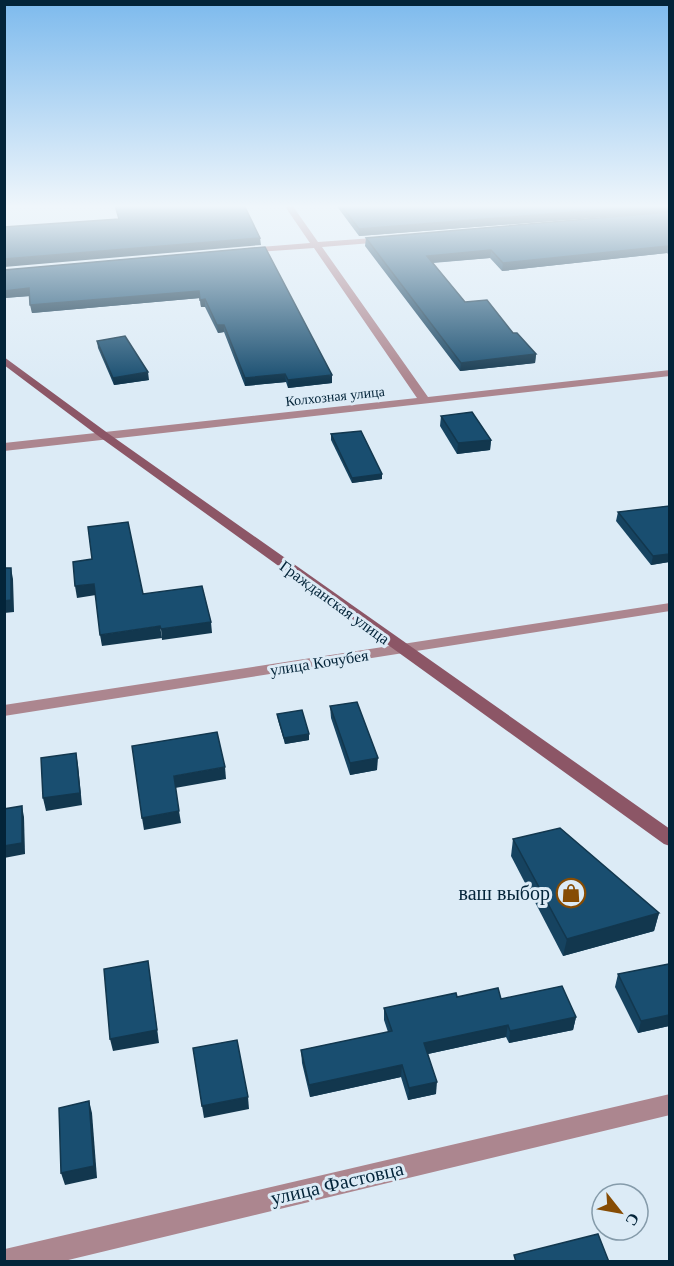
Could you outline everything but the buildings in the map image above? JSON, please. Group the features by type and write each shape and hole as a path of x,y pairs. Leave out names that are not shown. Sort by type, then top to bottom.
{"main road":[{"name":"Гражданская улица","path":"4,360 105,436 669,839"}],"street":[{"path":"328,264 425,401"},
{"name":"Колхозная улица","path":"4,447 669,373"},
{"name":"улица Кочубея","path":"4,711 669,607"},
{"name":"улица Фастовца","path":"5,1262 669,1104"}],"place":[{"name":"ваш выбор","path":"571,893"}]}
